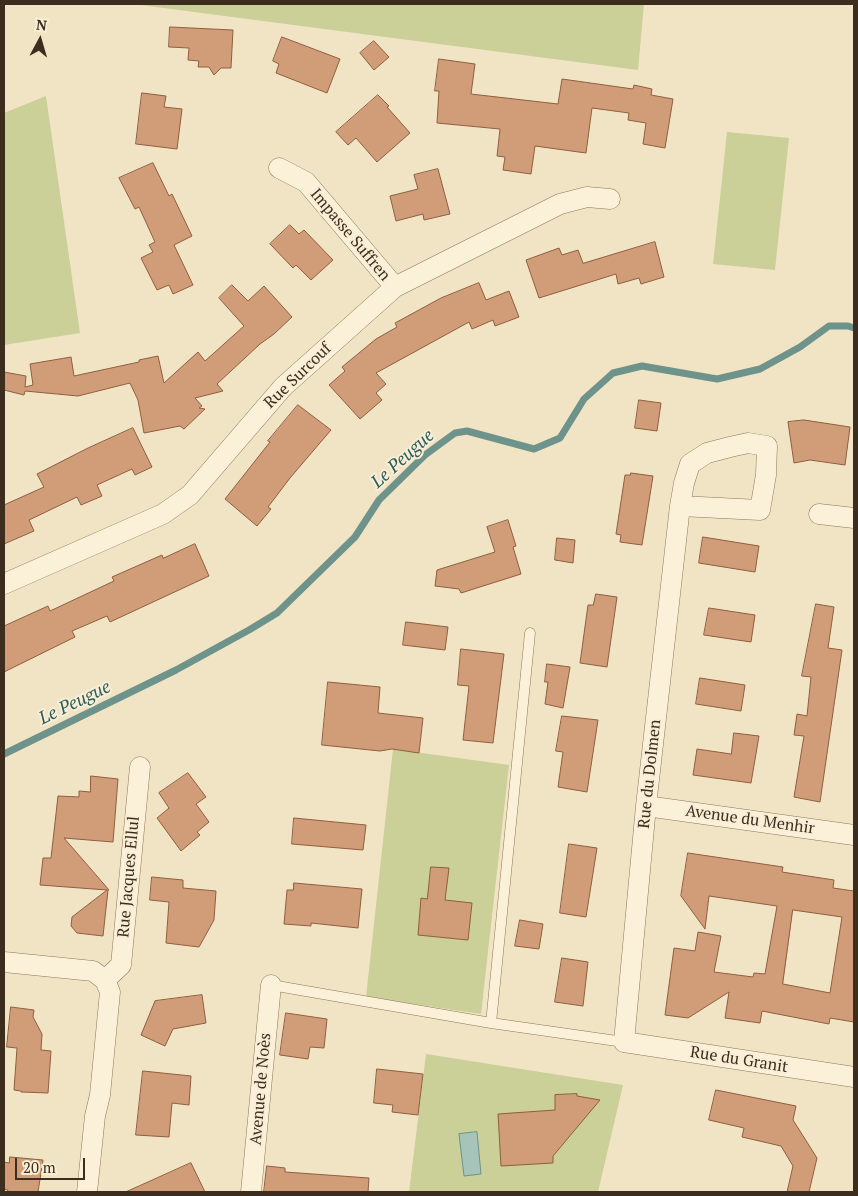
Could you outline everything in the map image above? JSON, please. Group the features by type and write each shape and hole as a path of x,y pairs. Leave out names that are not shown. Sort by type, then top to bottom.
{"street":[{"name":"Impasse Suffren","path":"279,168 306,182 395,287"},
{"name":"Rue Surcouf","path":"4,584 163,514 190,495 283,387 395,287 560,204 587,197 610,199"},
{"name":"Rue du Dolmen","path":"624,1042 646,806 680,506 684,483 690,464 707,453 748,443 767,446 766,475 760,510 680,506"},
{"path":"819,514 854,518"},
{"name":"Rue Jacques Ellul","path":"105,980 121,965 140,767"},
{"name":"Avenue du Menhir","path":"646,806 854,835"},
{"path":"4,962 93,971 105,980 110,992 100,1095 95,1116 87,1192"},
{"name":"Avenue de Noès","path":"251,1192 271,985"},
{"name":"Rue du Granit","path":"624,1042 854,1077"}],"lane":[{"path":"491,1023 530,633"},
{"path":"271,985 491,1023 624,1042"}],"green space":[{"path":"133,4 644,4 638,70"},
{"path":"46,96 80,333 4,345 4,113"},
{"path":"727,132 789,138 775,270 713,264"},
{"path":"393,749 509,765 481,1014 366,997"},
{"path":"426,1054 623,1085 598,1192 409,1192"}],"water":[{"path":"477,1132 481,1174 464,1176 459,1134"}],"building":[{"path":"170,27 233,30 231,68 221,68 214,75 209,67 198,67 199,61 188,60 189,48 169,47"},
{"path":"282,37 340,59 327,93 276,73 279,64 273,61"},
{"path":"374,41 389,57 374,70 360,53"},
{"path":"439,59 475,64 471,94 558,104 562,79 633,89 634,85 652,89 651,95 673,99 665,148 643,144 646,123 628,120 629,113 592,108 586,153 535,146 531,174 503,170 505,157 497,156 500,129 437,123 439,91 435,91"},
{"path":"142,93 166,96 164,107 182,109 177,149 136,144"},
{"path":"378,95 410,133 377,162 356,138 348,145 336,132"},
{"path":"153,163 169,196 172,194 192,236 174,245 193,285 173,294 169,285 157,290 141,258 153,252 149,245 155,242 139,207 135,209 119,178"},
{"path":"438,169 450,214 424,220 423,214 396,221 390,196 418,189 414,175"},
{"path":"290,225 299,234 304,230 333,260 311,280 296,265 293,268 270,244"},
{"path":"655,242 664,277 641,284 639,278 618,284 616,274 539,298 526,260 559,248 562,255 578,250 583,263"},
{"path":"479,283 486,300 509,291 519,317 495,326 493,320 472,329 469,322 376,373 386,384 376,393 382,400 360,419 329,385 345,371 342,367 376,339 397,327 395,323 441,298"},
{"path":"232,285 248,301 264,286 292,317 217,384 223,391 195,398 202,406 199,408 205,409 184,429 180,426 144,433 138,400 130,383 78,396 25,391 24,395 4,390 4,372 26,376 25,387 33,385 30,364 71,357 74,376 158,356 164,383 198,352 205,361 244,326 219,298"},
{"path":"639,400 661,403 657,431 635,428"},
{"path":"298,405 331,430 290,478 268,507 271,509 257,526 225,499 270,442 268,441"},
{"path":"804,420 850,427 845,465 810,460 794,463 788,422"},
{"path":"133,428 152,467 135,475 132,469 97,485 102,496 81,505 77,497 29,520 34,531 4,544 4,505 44,487 37,474"},
{"path":"631,473 653,476 642,545 620,542 621,535 616,534 625,475 630,475"},
{"path":"508,520 516,546 513,547 521,574 461,593 459,589 435,586 437,570 495,552 487,527"},
{"path":"703,537 759,546 755,572 699,563"},
{"path":"557,538 575,540 573,563 555,560"},
{"path":"195,544 209,576 110,622 107,616 72,631 75,637 4,672 4,626 48,606 50,611 114,581 112,577 162,555 163,558"},
{"path":"596,594 617,597 607,667 580,663 588,605 593,605"},
{"path":"816,604 834,607 828,648 842,650 820,802 794,797 804,736 794,735 797,714 807,716 811,677 802,676"},
{"path":"709,608 755,615 751,642 704,635"},
{"path":"406,622 448,627 445,650 403,645"},
{"path":"461,649 504,654 493,743 463,740 469,686 458,685"},
{"path":"547,664 570,667 563,708 545,704 548,682 545,682"},
{"path":"700,678 745,685 741,711 696,704"},
{"path":"328,682 380,687 378,713 423,718 419,753 392,749 380,751 322,745"},
{"path":"562,716 598,720 587,792 558,787 563,752 556,751"},
{"path":"734,733 759,736 751,783 693,775 697,749 731,754"},
{"path":"188,773 206,797 196,804 209,822 197,832 200,835 181,851 157,818 169,808 159,793"},
{"path":"91,776 118,779 113,842 64,838 109,890 103,936 77,933 71,926 72,917 107,890 40,885 43,858 51,858 58,796 79,797 79,791 90,792"},
{"path":"294,818 366,825 363,850 292,844"},
{"path":"569,844 597,848 586,917 560,913"},
{"path":"688,853 783,867 782,872 834,880 833,888 854,891 854,1022 830,1018 829,1024 762,1011 760,1023 725,1018 729,992 688,1018 665,1015 674,948 695,951 698,932 721,936 714,972 753,977 754,973 765,974 777,906 709,896 705,929 681,896","holes":["793,910 842,917 830,993 783,984"]},
{"path":"431,867 449,868 445,900 472,903 468,940 418,935 421,898 427,899"},
{"path":"152,877 183,880 183,888 216,891 214,920 199,947 166,943 169,902 150,900"},
{"path":"294,883 362,889 358,928 311,923 311,926 284,924 287,890 293,890"},
{"path":"520,920 543,924 539,949 515,946"},
{"path":"562,958 588,962 583,1006 555,1002"},
{"path":"202,995 206,1023 173,1029 165,1046 141,1035 155,1001"},
{"path":"11,1007 34,1010 33,1017 42,1034 41,1050 51,1051 48,1093 14,1090 17,1048 7,1047"},
{"path":"286,1013 327,1019 324,1048 310,1047 308,1059 280,1055"},
{"path":"377,1069 423,1074 418,1115 392,1112 393,1105 374,1103"},
{"path":"143,1071 191,1076 189,1105 172,1103 169,1137 136,1135"},
{"path":"716,1090 796,1106 793,1120 817,1158 809,1192 787,1192 793,1166 781,1146 742,1137 744,1128 709,1120"},
{"path":"577,1094 577,1096 600,1100 553,1156 553,1163 501,1166 498,1114 555,1110 555,1095"},
{"path":"10,1157 43,1160 38,1192 7,1192 8,1190 4,1189 4,1162 9,1163"},
{"path":"191,1163 205,1192 126,1192"},
{"path":"267,1166 285,1168 285,1172 369,1178 368,1192 264,1192"}],"waterway":[{"name":"Le Peugue","path":"4,754 176,670 277,613 355,537 379,500 425,455 455,433 467,431 534,449 560,438 584,399 613,373 642,366 717,379 760,369 800,347 829,326 848,326 854,328"}]}
